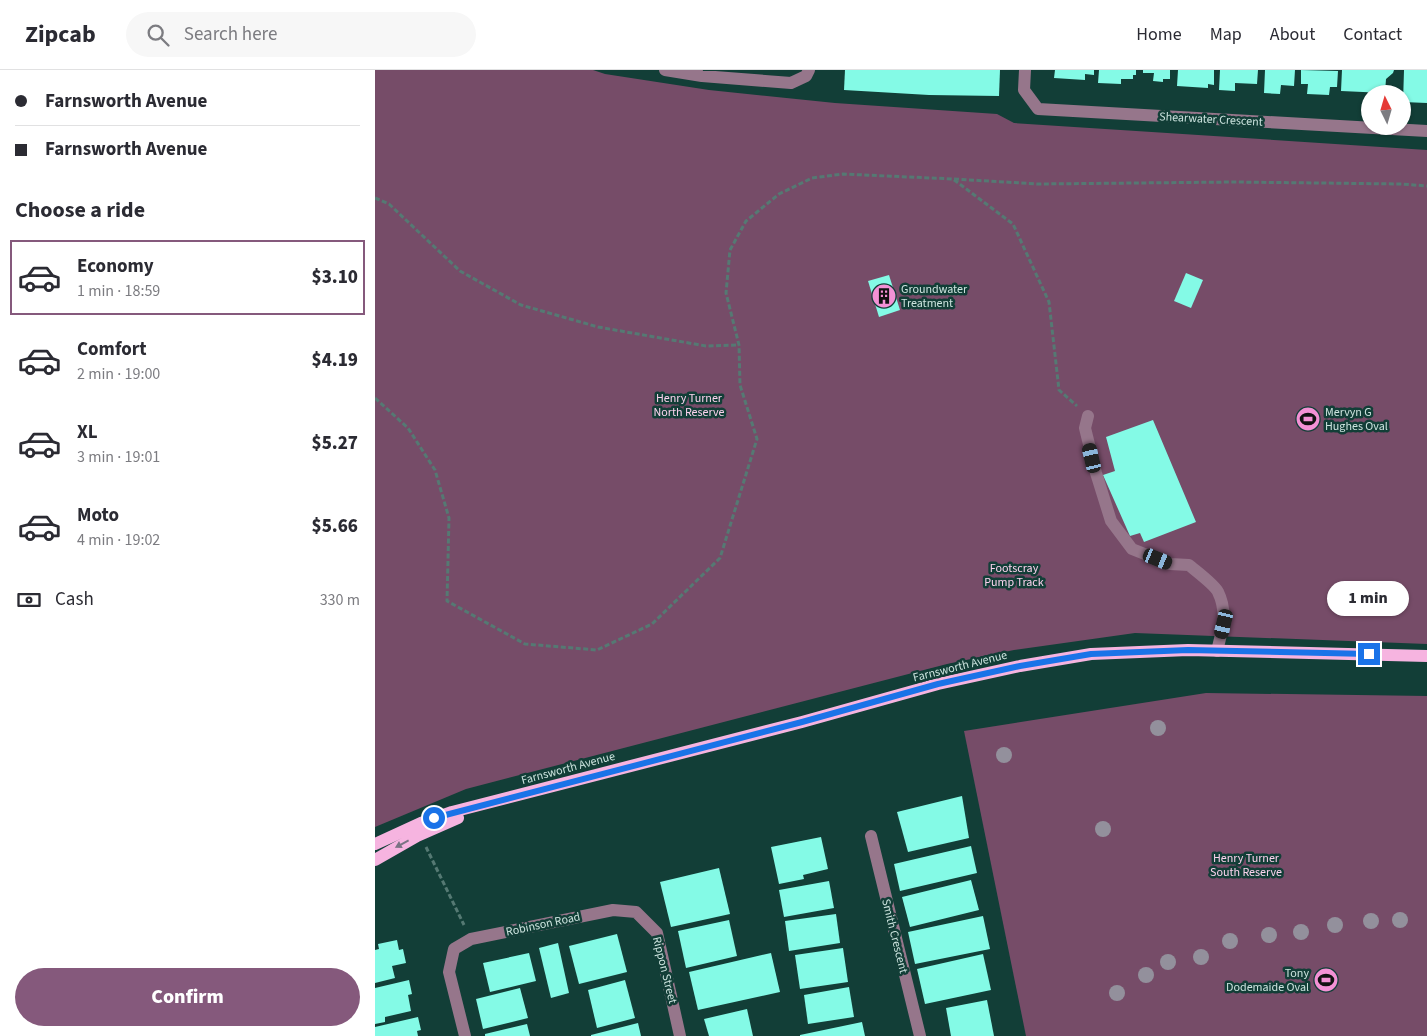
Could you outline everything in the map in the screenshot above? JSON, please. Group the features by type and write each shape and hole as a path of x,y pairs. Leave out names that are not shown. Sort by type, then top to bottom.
{"main road":[{"name":"Farnsworth Avenue","path":"375,844 396,833 434,818 802,722 938,684 1020,666 1091,654 1188,650 1427,656"},
{"name":"Farnsworth Avenue","path":"375,860 435,827 511,797"}],"street":[{"path":"665,70 702,76 791,83 807,73"},
{"name":"Shearwater Crescent","path":"1025,70 1024,90 1038,109 1427,131"},
{"path":"1088,416 1085,428 1111,522 1132,549 1170,564 1189,565 1218,591 1224,613 1224,624 1217,651"},
{"name":"Smith Crescent","path":"871,836 920,1036"},
{"name":"Robinson Road","path":"465,1036 449,972 454,949 471,939 613,910 636,912"},
{"name":"Rippon Street","path":"636,912 657,933 680,1036"}],"path":[{"path":"375,398 408,428 435,470 449,518 447,601 525,644 597,650 652,624 720,558 757,440 740,385 739,345 726,293 730,250 746,221 779,194 812,178 843,174 1038,184 1235,182 1427,186"},
{"path":"953,179 1013,224 1049,302 1059,390 1088,416"},
{"path":"375,198 389,204 460,271 521,305 598,327 706,346 739,345"},
{"path":"426,846 471,939"}],"green space":[{"name":"Henry Turner North Reserve","path":"375,70 593,70 605,74 709,90 835,103 997,114 1014,123 1427,150 1427,644 1135,633 1014,650 947,664 466,789 375,827"},
{"name":"Henry Turner South Reserve","path":"1206,693 1427,696 1427,1036 1026,1036 964,731"}],"building":[{"path":"845,70 1000,70 999,96 929,95 844,90"},
{"path":"1055,70 1094,70 1094,75 1085,74 1085,80 1054,78"},
{"path":"1099,70 1136,70 1136,75 1133,75 1133,79 1121,79 1121,84 1098,83"},
{"path":"1143,70 1170,70 1170,79 1163,79 1163,82 1153,81 1154,73 1143,73"},
{"path":"1178,70 1214,70 1214,85 1208,84 1208,88 1177,86"},
{"path":"1220,70 1258,70 1257,84 1235,83 1235,91 1219,90"},
{"path":"1265,70 1295,70 1294,86 1281,85 1280,94 1264,93"},
{"path":"1301,70 1338,71 1337,87 1330,87 1329,95 1307,94 1308,84 1301,84"},
{"path":"1342,70 1394,70 1386,79 1386,85 1361,85 1361,92 1341,91"},
{"path":"1404,70 1427,70 1427,103 1411,102 1411,85 1404,85"},
{"path":"1186,273 1203,280 1191,308 1174,301"},
{"name":"Groundwater Treatment","path":"889,275 900,310 879,317 868,281"},
{"path":"1153,420 1196,522 1144,542 1140,533 1130,536 1103,475 1115,471 1106,437"},
{"path":"962,796 969,838 908,852 897,812"},
{"path":"821,837 828,869 803,875 804,879 779,884 771,847"},
{"path":"971,846 977,873 900,891 894,864"},
{"path":"719,868 730,914 671,927 660,882"},
{"path":"971,880 979,910 910,927 902,897"},
{"path":"829,881 834,908 784,917 779,890"},
{"path":"836,914 840,943 789,951 785,921"},
{"path":"983,916 990,949 915,964 908,932"},
{"path":"729,920 737,956 686,968 678,931"},
{"path":"617,934 627,972 579,984 569,946"},
{"path":"397,940 399,950 403,949 406,963 392,966 395,978 375,983 375,950 379,949 378,944"},
{"path":"558,943 569,993 551,998 539,948"},
{"path":"843,948 848,982 800,989 795,955"},
{"path":"529,953 536,981 490,992 483,963"},
{"path":"771,953 780,992 698,1010 689,972"},
{"path":"983,954 991,990 925,1004 917,969"},
{"path":"409,980 412,994 408,995 411,1011 385,1017 385,1022 375,1024 375,988"},
{"path":"625,980 635,1018 597,1028 588,990"},
{"path":"849,987 854,1017 808,1024 804,995"},
{"path":"520,988 528,1018 483,1029 476,999"},
{"path":"987,1000 994,1036 951,1036 946,1008"},
{"path":"747,1009 753,1036 709,1036 704,1019"},
{"path":"418,1017 421,1030 417,1031 418,1036 375,1036 375,1027"},
{"path":"862,1022 865,1036 800,1036 800,1035"},
{"path":"638,1023 641,1036 591,1036 591,1035"},
{"path":"527,1024 530,1036 485,1036 485,1034"}],"place":[{"name":"Groundwater Treatment","path":"884,296"},
{"name":"Mervyn G Hughes Oval","path":"1308,419"},
{"name":"Tony Dodemaide Oval","path":"1326,980"}],"route":[{"path":"434,818 550,786 802,722 938,684 1020,666 1091,654 1188,650 1369,654"}],"park label":[{"name":"Footscray Pump Track","path":"1014,575"}]}
